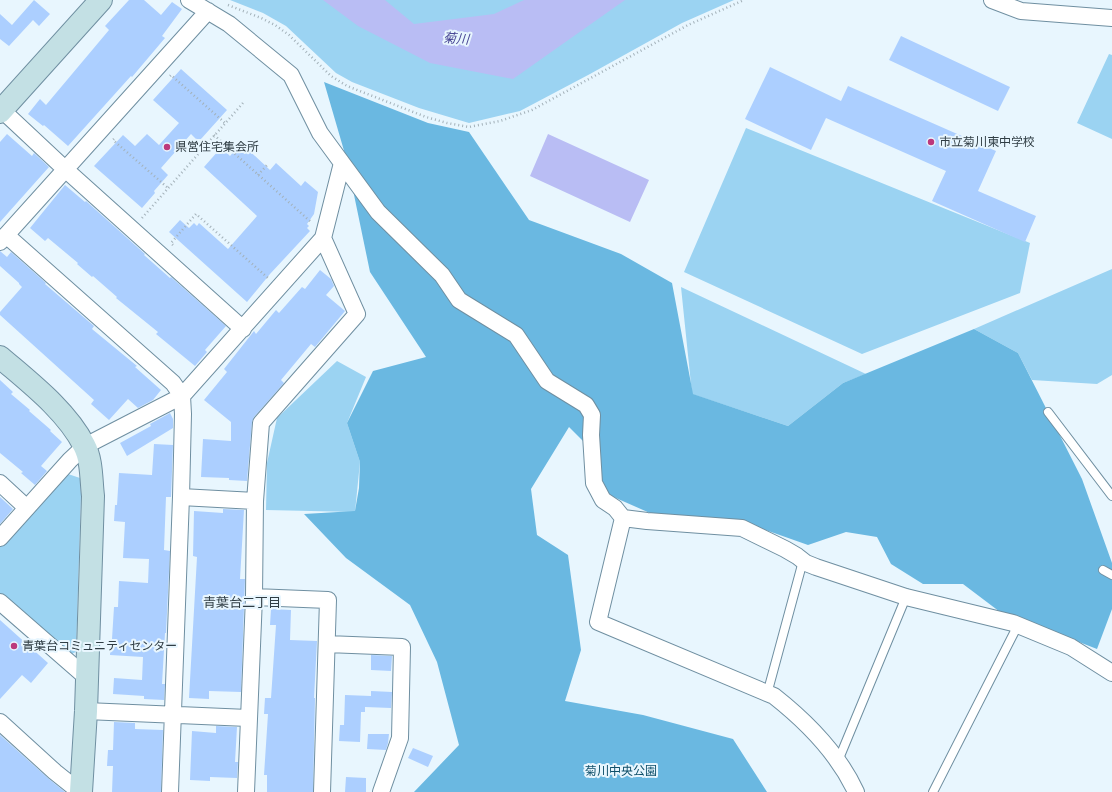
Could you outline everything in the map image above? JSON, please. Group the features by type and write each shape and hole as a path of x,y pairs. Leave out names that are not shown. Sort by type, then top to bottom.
{"street":[{"path":"102,0 1,111 243,329"},
{"path":"189,0 230,24 291,74 318,128 378,212 442,275 459,300 516,335 547,382 586,405 592,415 591,435 594,483 603,500 615,508 623,518 742,528 785,549 806,563 824,570 906,597 1018,625 1071,647 1112,673"},
{"path":"992,0 1021,11 1112,18"},
{"path":"170,792 182,497 182,396 173,383 3,239 208,11"},
{"path":"0,538 70,460 85,446 182,396 243,329 320,233 342,163"},
{"path":"246,792 254,597 255,501 261,423 356,314 320,233"},
{"path":"0,357 48,399 70,423 85,446 91,469 93,496 86,711 81,792"},
{"path":"0,483 27,508"},
{"path":"182,497 255,501"},
{"path":"623,518 598,622 774,696 818,736 838,761 856,792"},
{"path":"254,597 328,600 322,792"},
{"path":"0,602 86,677"},
{"path":"327,644 402,647 400,738 381,792"},
{"path":"86,711 248,718"},
{"path":"0,722 56,772 81,792"}],"lane":[{"path":"1048,412 1112,496"},
{"path":"767,694 803,561"},
{"path":"1103,570 1112,575"},
{"path":"838,761 906,597"},
{"path":"933,792 1018,625"}],"path":[{"path":"225,4 275,25 289,35 331,76 346,86 426,117 469,127 500,121 532,110 688,25 744,0"},
{"path":"166,81 171,75 225,122"},
{"path":"133,229 243,103"},
{"path":"118,134 113,140 168,188"},
{"path":"214,135 320,233"},
{"path":"258,175 267,165"},
{"path":"176,248 171,243 196,214 270,280"}],"shaded area":[{"path":"230,0 734,0 682,23 520,111 469,123 419,108 352,82 336,73 286,26 263,13"},
{"path":"1109,54 1112,55 1112,139 1077,123"},
{"path":"746,128 1030,243 1020,293 862,354 684,272"},
{"path":"1112,269 1112,375 1097,384 1032,380 1018,353 974,329"},
{"path":"681,287 866,374 843,383 788,426 692,394"},
{"path":"337,361 366,377 347,423 360,462 355,512 266,510 267,463 277,418"},
{"path":"65,473 80,478 81,494 76,652 67,656 0,596 0,546"}],"green space":[{"name":"菊川中央公園","path":"324,82 428,123 469,132 529,220 621,254 672,283 693,394 788,426 843,383 974,329 1018,353 1082,479 1112,563 1112,609 1097,649 1025,621 1008,618 963,584 923,584 891,564 877,537 846,532 808,545 746,523 659,517 609,495 586,444 569,427 531,489 537,535 568,555 581,650 565,701 643,715 733,739 767,792 414,792 459,745 437,662 410,605 346,558 304,514 355,511 359,488 360,462 347,423 373,371 426,357 370,272 347,161"}],"water":[{"name":"菊川","path":"323,0 385,0 414,24 494,14 524,0 625,0 513,79 430,63 358,26"},
{"path":"548,134 649,180 630,222 530,176"}],"building":[{"path":"34,0 50,14 39,26 33,20 9,46 0,39 0,14 12,25"},
{"path":"129,0 144,0 161,15 172,2 182,9 162,36 165,38 132,77 131,76 68,146 44,125 43,126 28,114 40,99 46,105 109,30 105,26"},
{"path":"901,36 1010,87 998,111 889,60"},
{"path":"770,67 841,101 848,86 996,151 978,191 1036,216 1025,242 932,201 946,171 826,118 811,150 745,119"},
{"path":"181,69 227,110 201,139 196,139 191,134 161,168 168,175 142,208 94,166 123,135 135,146 147,134 159,145 179,123 153,100"},
{"path":"7,134 32,156 34,153 49,167 0,222 0,142"},
{"path":"241,143 270,170 276,163 301,186 305,181 318,192 314,214 307,224 309,226 307,228 310,231 270,274 247,302 169,232 180,220 189,228 194,223 197,226 199,223 228,249 257,216 204,167 219,150 222,153 224,150 230,156"},
{"path":"65,185 85,202 86,201 145,254 144,255 226,326 205,350 207,352 195,366 156,334 158,332 116,298 117,297 93,276 92,277 77,264 78,263 48,238 45,241 30,228"},
{"path":"0,251 7,257 11,252 46,283 45,284 94,326 92,329 137,366 135,367 161,390 153,400 138,408 128,399 109,420 91,404 94,400 0,315 0,312 22,287 0,266"},
{"path":"320,270 331,279 334,286 326,295 345,311 315,347 311,344 281,380 284,383 254,417 252,422 247,481 229,480 229,478 201,477 203,439 231,441 231,422 204,400 227,372 224,369 254,331 256,334 276,310 279,313 302,287 305,289"},
{"path":"0,380 13,392 11,394 30,410 29,411 51,430 50,431 62,442 41,466 47,471 35,485 21,473 23,472 0,453"},
{"path":"170,413 173,419 173,428 127,456 120,443 151,426 150,424"},
{"path":"154,444 173,445 171,497 166,497 164,550 170,551 162,684 165,684 164,700 144,699 144,696 113,694 114,678 142,680 143,657 110,655 114,607 118,607 119,581 148,583 149,559 123,558 125,522 114,521 115,505 117,505 119,473 152,475"},
{"path":"0,497 13,509 0,524"},
{"path":"223,509 244,510 240,579 245,579 241,692 209,691 209,699 189,698 197,557 193,556 194,511 223,513"},
{"path":"271,609 291,610 290,640 317,641 314,698 313,792 267,792 267,775 264,775 268,714 264,714 265,698 271,698 276,625 270,625"},
{"name":"青葉台コミュニティセンター","path":"0,620 48,663 31,683 22,675 0,699"},
{"path":"371,655 392,656 391,671 371,670"},
{"path":"371,691 392,692 391,708 365,707 365,712 361,712 360,742 339,741 340,725 344,725 345,695 371,696"},
{"path":"114,722 135,723 135,729 163,730 161,792 112,792 113,766 107,766 108,750 113,750"},
{"path":"216,726 237,727 235,762 238,762 237,778 210,777 210,781 190,780 192,731 216,733"},
{"path":"368,734 389,734 386,750 367,749"},
{"path":"0,735 49,779 65,792 0,792"},
{"path":"413,748 433,756 428,767 408,758"},
{"path":"346,777 366,778 366,792 345,792"}],"place":[{"name":"市立菊川東中学校","path":"931,142"},
{"name":"県営住宅集会所","path":"167,147"},
{"name":"青葉台コミュニティセンター","path":"14,646"}],"district":[{"name":"青葉台二丁目","path":"242,602"}]}
